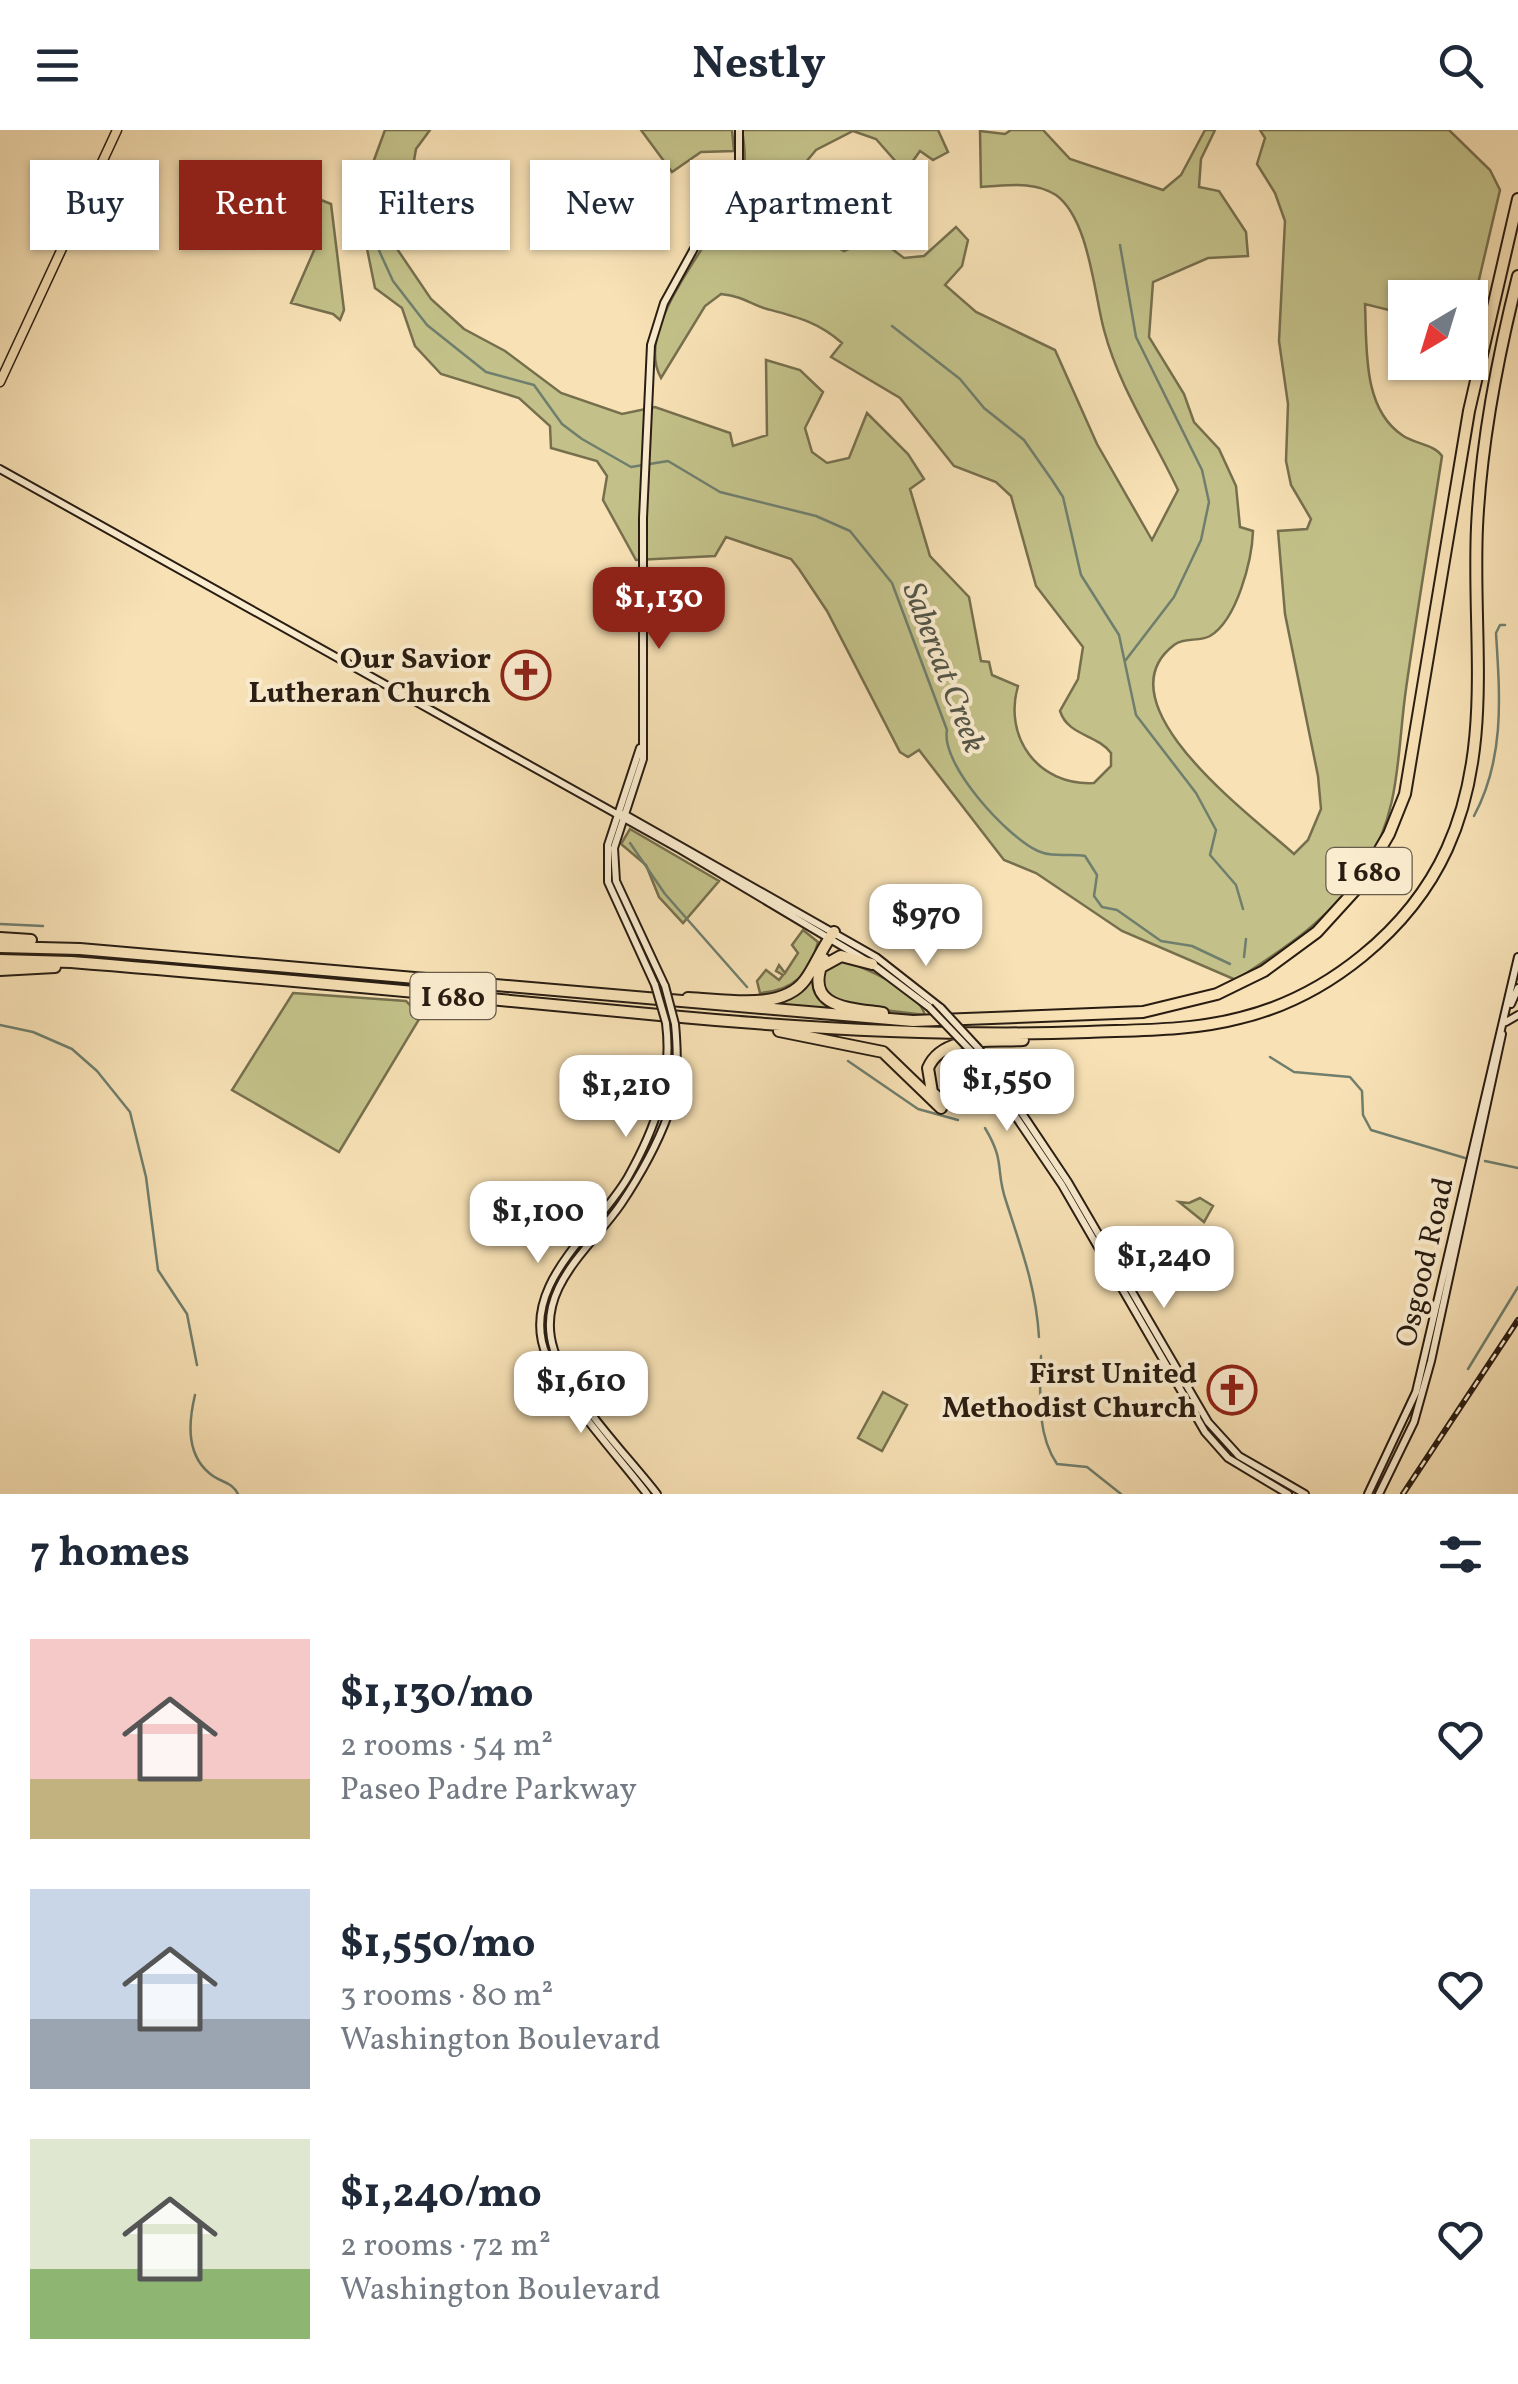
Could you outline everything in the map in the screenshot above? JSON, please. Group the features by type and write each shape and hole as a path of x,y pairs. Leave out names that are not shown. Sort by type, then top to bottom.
{"highway":[{"name":"I 680","path":"0,947 106,952 913,1021 1119,1014 1192,1002 1241,983 1284,958 1332,918 1358,887 1390,834 1412,772 1470,411 1518,199"},
{"name":"I 680","path":"0,960 152,969 754,1024 936,1034 1125,1031 1210,1024 1242,1018 1295,998 1365,954 1420,896 1462,811 1476,746 1480,489 1496,368 1518,276"},
{"path":"832,937 818,972 821,993 832,1003 913,1021"},
{"path":"646,1000 787,995 801,985 832,937"},
{"path":"0,938 106,952"},
{"path":"818,972 826,962 841,956 872,964"},
{"path":"0,970 152,969"},
{"path":"754,1024 884,1052 934,1104 948,1110 971,1108 1000,1086"},
{"path":"1000,1086 968,1103 951,1104 932,1092 928,1068 937,1053 957,1044 1125,1031"}],"main road":[{"path":"0,382 117,130"},
{"path":"647,1494 549,1360 541,1326 545,1295 554,1274 625,1181 657,1116 667,1080 666,1023 655,985 608,882 608,845 640,776 651,345 657,324 732,185 740,160 739,130"},
{"path":"0,469 898,971 941,1008 975,1050 1074,1191 1208,1422 1240,1456 1305,1494"},
{"path":"623,816 614,848 616,880 665,986 675,1024 675,1091 666,1121 620,1206 562,1278 552,1300 550,1326 555,1352 570,1381 657,1494"},
{"path":"832,937 929,1007 975,1050"},
{"name":"Osgood Road","path":"1514,1006 1518,956"},
{"name":"Osgood Road","path":"1378,1494 1422,1395 1488,1080 1518,992"},
{"path":"1505,1023 1518,1015"},
{"name":"Osgood Road","path":"1472,1160 1489,1102 1502,1034"},
{"path":"1488,1080 1489,1102"},
{"path":"1000,1086 1072,1201 1205,1432 1228,1458 1288,1494"},
{"name":"Osgood Road","path":"1368,1494 1416,1392 1466,1191"}],"shaded area":[{"path":"385,130 430,130 416,149 414,160 374,160"},
{"path":"641,130 732,130 734,151 701,152 672,172 670,160 663,160"},
{"path":"742,130 938,130 948,152 933,160 920,151 914,160 894,160 876,139 853,131 816,150 808,160 745,160"},
{"path":"1011,130 1043,130 1070,159 1163,190 1181,175 1205,130 1215,130 1201,159 1199,187 1219,191 1246,232 1248,256 1208,258 1153,282 1149,337 1184,394 1194,422 1219,449 1236,486 1240,527 1253,531 1252,543 1246,573 1228,617 1210,636 1174,645 1155,669 1155,698 1168,728 1191,758 1294,854 1308,840 1321,809 1318,776 1285,614 1278,531 1307,529 1311,519 1291,485 1286,461 1288,404 1279,341 1285,221 1275,193 1257,164 1265,138 1260,130 1449,130 1490,170 1500,190 1479,280 1388,280 1388,310 1365,304 1369,376 1380,409 1402,435 1442,456 1392,802 1366,865 1324,916 1236,980 1122,931 1036,873 1004,860 919,750 908,757 900,752 827,611 791,559 726,537 715,556 636,560 603,500 607,476 597,461 551,448 550,426 519,398 441,374 415,346 402,308 375,288 367,250 398,250 431,299 464,329 505,351 561,393 622,414 655,407 730,433 733,446 767,435 766,360 800,370 823,392 805,428 812,452 827,463 849,458 867,413 908,454 924,479 910,489 930,556 969,597 981,661 989,662 992,675 1018,686 1016,723 1029,755 1056,776 1094,783 1111,766 1111,753 1069,725 1060,711 1078,679 1083,647 1036,586 1011,496 996,482 954,466 900,398 831,357 842,343 833,336 807,321 742,299 721,294 705,306 661,378 655,355 659,329 701,250 893,250 904,258 924,256 956,227 968,240 962,266 945,285 976,312 1055,350 1097,444 1152,540 1178,490 1110,351 1089,258 1076,221 1067,206 1047,190 1019,185 981,187 980,131 1005,134"},
{"path":"322,200 331,204 344,310 340,320 333,314 291,303 314,250 322,250"},
{"path":"630,829 719,881 683,923 659,897 646,865 621,844"},
{"path":"803,930 818,942 805,972 782,989 760,993 757,981 766,970 779,980 783,975 776,971 779,965 785,973 798,953 792,945"},
{"path":"838,959 901,988 925,1015 842,1005 826,996 823,972"},
{"path":"814,975 831,1010 781,1005"},
{"path":"293,993 406,1001 421,1016 339,1152 232,1090"},
{"path":"1200,1198 1213,1206 1204,1222 1179,1202"},
{"path":"883,1392 907,1405 882,1451 858,1438"}],"waterway":[{"path":"1120,245 1136,337 1202,470 1209,502 1201,540 1174,597 1125,661"},
{"name":"Sabercat Creek","path":"379,250 393,281 427,325 486,372 534,385 562,424 582,439 631,467 668,461 720,492 816,516 850,531 892,583 947,730 954,761 978,798 1010,831 1038,851 1085,856 1097,875 1094,896 1102,907 1117,910 1161,941 1192,946 1230,964"},
{"path":"892,326 960,379 984,408 1024,440 1063,497 1081,575 1119,635 1136,715 1196,793 1216,830 1210,855 1236,885 1243,909"},
{"path":"1474,816 1496,749 1496,633 1500,625 1505,625"},
{"path":"630,843 665,894 747,987"},
{"path":"0,924 43,926"},
{"path":"1244,957 1246,939"},
{"path":"0,1025 33,1032 72,1049 97,1071 130,1112 146,1177 158,1270 187,1314 197,1365"},
{"name":"Sabercat Creek","path":"1270,1057 1294,1072 1350,1077 1362,1091 1363,1115 1371,1130 1465,1158"},
{"path":"848,1061 918,1109 958,1120"},
{"path":"985,1128 996,1150 1003,1190 1027,1268 1039,1337"},
{"name":"Sabercat Creek","path":"1485,1161 1518,1168"},
{"path":"1468,1369 1518,1287"},
{"path":"1041,1356 1042,1426 1050,1452 1057,1464 1087,1467 1121,1494"},
{"path":"195,1395 190,1428 194,1450 204,1468 238,1494"}],"railway":[{"path":"1403,1494 1518,1320"}],"place":[{"name":"Our Savior Lutheran Church","path":"526,675"},
{"name":"First United Methodist Church","path":"1232,1390"}]}
